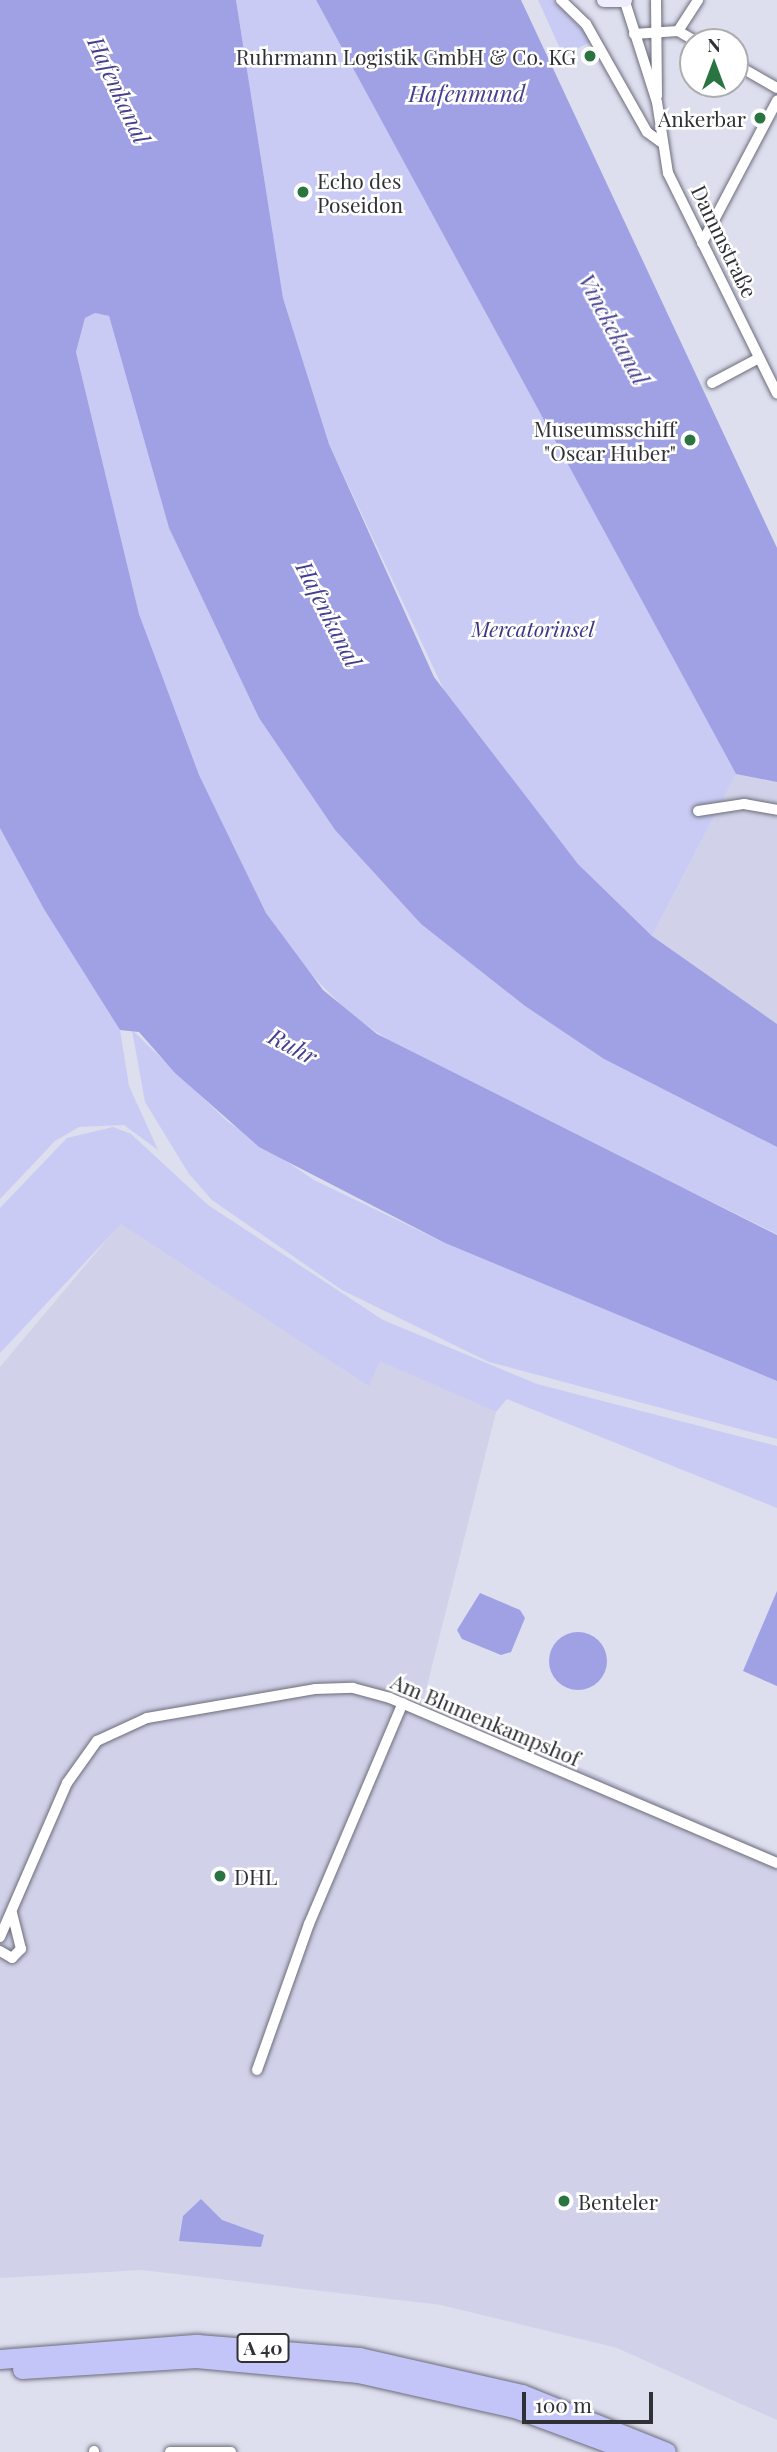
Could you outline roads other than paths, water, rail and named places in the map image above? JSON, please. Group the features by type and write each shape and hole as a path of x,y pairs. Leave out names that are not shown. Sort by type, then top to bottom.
{"highway":[{"name":"A 40","path":"0,2359 197,2344 359,2357 522,2394 666,2452"},
{"name":"A 40","path":"0,2373 197,2358 358,2373 515,2408 634,2452"}],"street":[{"name":"Dammstraße","path":"561,0 586,24 647,132 661,142"},
{"name":"Dammstraße","path":"604,0 626,2 657,102 661,142 668,173 777,394"},
{"path":"656,0 659,32 657,102"},
{"path":"634,34 678,31 698,0"},
{"path":"749,72 777,88"},
{"path":"702,243 772,122 777,102"},
{"path":"712,383 759,358"},
{"path":"698,811 744,804 777,810"},
{"name":"Am Blumenkampshof","path":"0,1937 73,1771 106,1734 147,1718 314,1689 353,1688 403,1703 777,1863"},
{"path":"257,2070 309,1924 403,1703"},
{"path":"0,1951 12,1958 21,1950 12,1913"},
{"path":"170,2452 231,2452"}],"water":[{"path":"0,0 236,0 283,298 329,444 434,677 578,864 652,936 777,1024 777,1147 604,1059 525,1006 421,924 335,830 259,718 169,528 109,316 95,313 85,318 76,352 139,614 199,775 266,913 323,990 377,1034 777,1235 777,1381 445,1243 259,1147 175,1073 139,1032 120,1030 44,909 0,828"},
{"name":"Hafenmund","path":"316,0 521,0 777,548 777,782 736,774"},
{"path":"777,1591 777,1686 743,1671"},
{"path":"480,1593 520,1610 525,1618 511,1652 501,1655 462,1639 457,1630"},
{"path":"578,1632 589,1634 602,1645 607,1661 605,1672 594,1685 578,1690 567,1688 554,1677 549,1661 551,1650 562,1637"},
{"path":"201,2199 222,2220 264,2235 261,2247 179,2241 183,2216"}],"place":[{"name":"Ruhrmann Logistik GmbH & Co. KG","path":"590,56"},
{"name":"Ankerbar","path":"760,118"},
{"name":"Echo des Poseidon","path":"303,192"},
{"name":"Museumsschiff \"Oscar Huber\"","path":"690,440"},
{"name":"DHL","path":"220,1876"},
{"name":"Benteler","path":"564,2201"}],"water label":[{"name":"Hafenkanal","path":"119,90"},
{"name":"Vinckekanal","path":"614,329"},
{"name":"Hafenkanal","path":"329,614"},
{"name":"Ruhr","path":"293,1046"}],"park label":[{"name":"Mercatorinsel","path":"533,628"}]}
